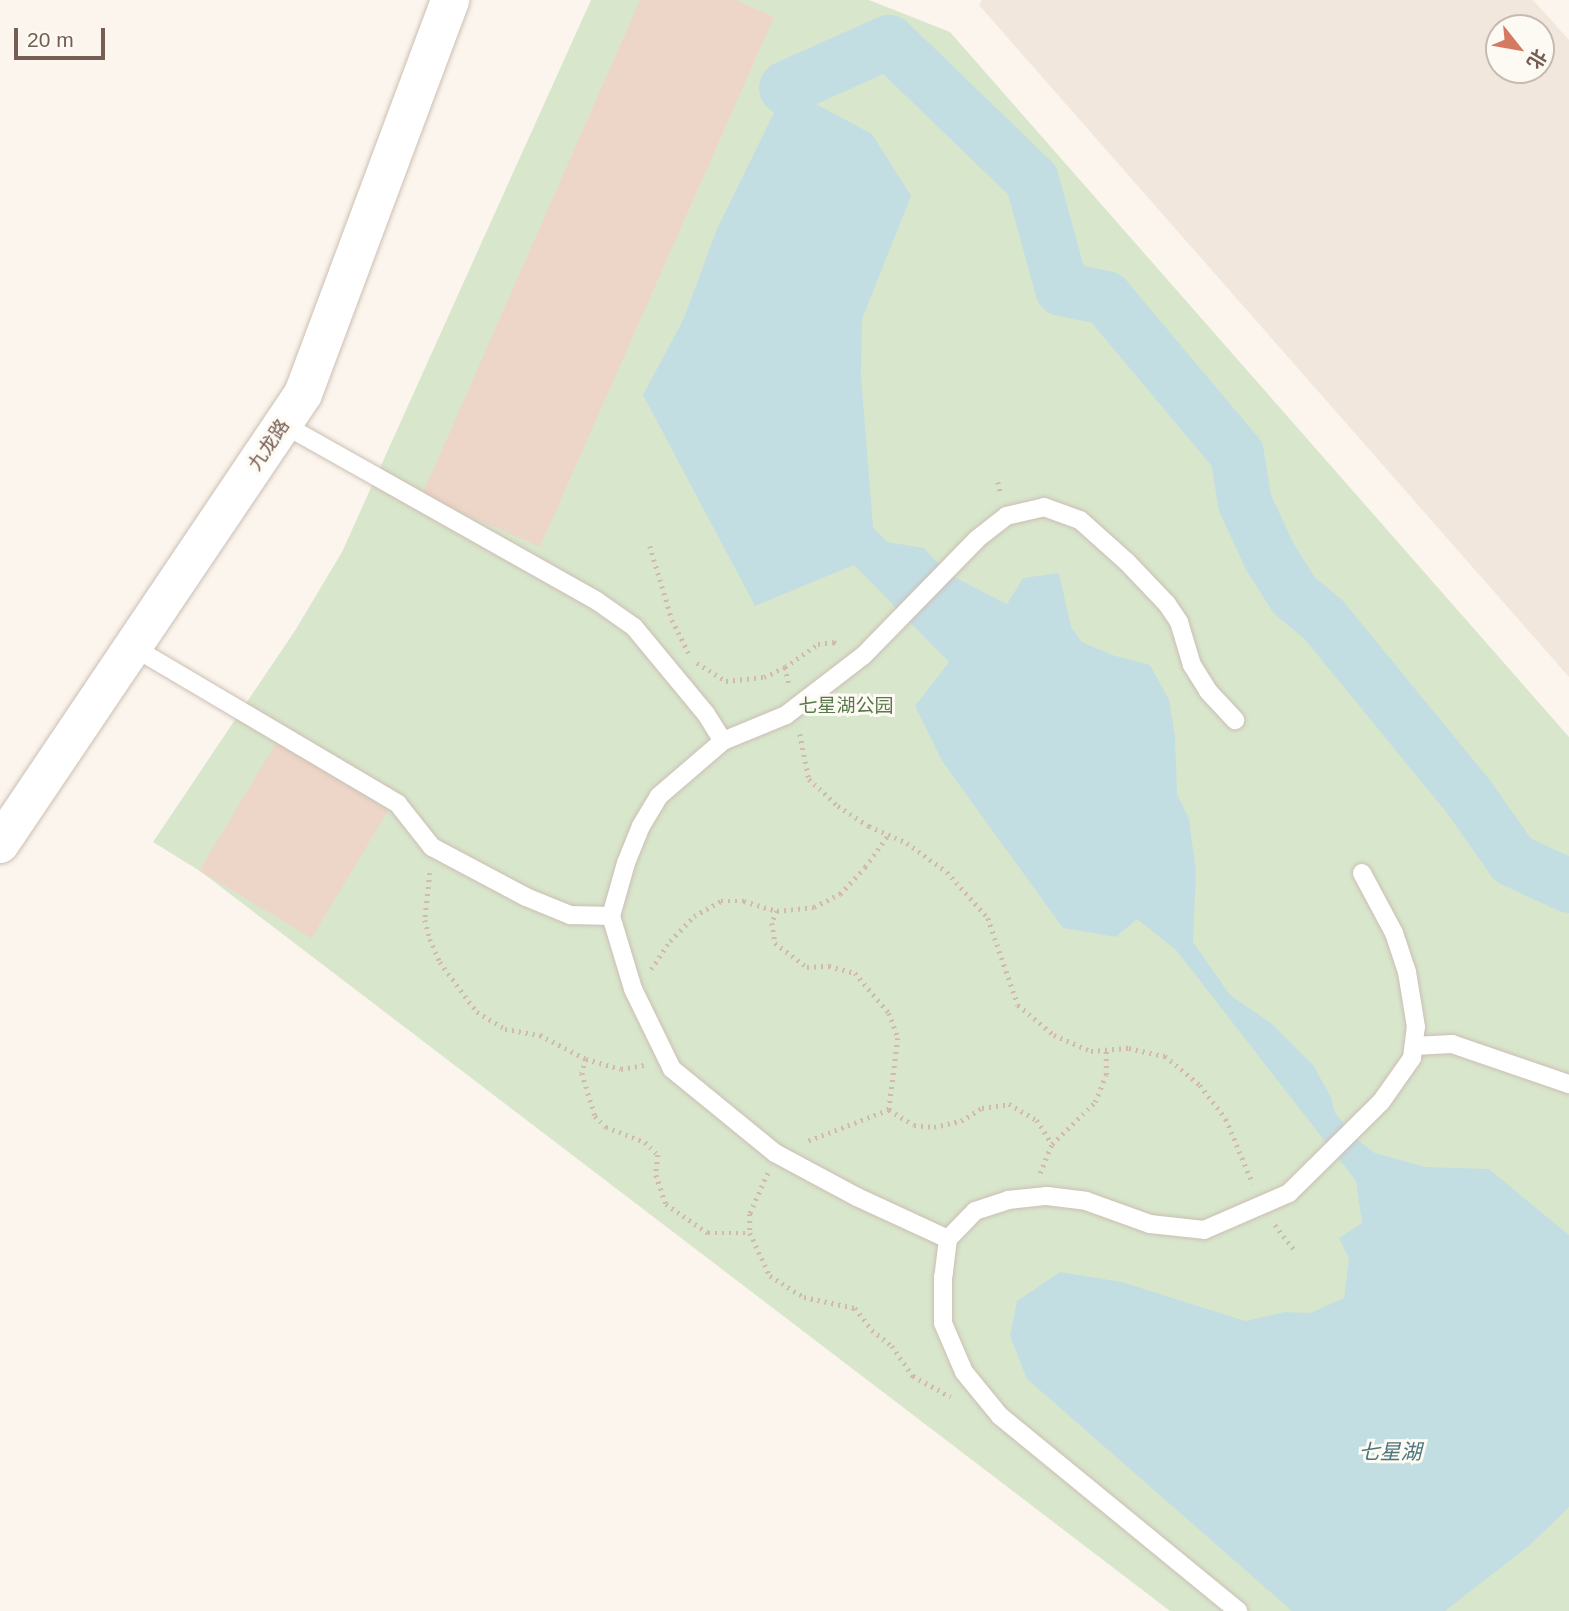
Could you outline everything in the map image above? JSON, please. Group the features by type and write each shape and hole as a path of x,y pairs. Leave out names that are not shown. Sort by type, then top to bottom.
{"main road":[{"name":"九龙路","path":"0,844 303,394 450,0"}],"lane":[{"path":"282,424 597,601 634,627 706,714 723,741"},
{"path":"948,1239 857,1197 775,1153 672,1069 633,989 611,916 626,863 641,826 659,796 723,741 786,715 863,656 977,539 1006,516 1044,507 1080,520 1127,562 1167,604 1180,622 1192,665 1208,691 1235,720"},
{"path":"133,647 398,804 432,846 526,897 570,915 611,916"},
{"path":"1238,1611 1000,1416 964,1372 943,1323 943,1277 948,1239 975,1211 1008,1200 1047,1196 1086,1200 1150,1224 1204,1230 1289,1193 1381,1102 1412,1058 1416,1027 1407,971 1394,933 1362,873"},
{"path":"1414,1046 1452,1044 1569,1084"}],"path":[{"path":"650,546 672,620 693,661 726,681 764,677 785,667 818,644 834,642 863,656"},
{"path":"785,667 809,779 838,806 907,844 947,872 988,918 1018,1005 1054,1035 1091,1051 1129,1048 1165,1056 1200,1085 1226,1119 1261,1206 1296,1252"},
{"path":"633,989 694,916 721,901 744,901 777,911 814,907 840,894 865,867 888,835"},
{"path":"432,846 425,920 440,962 477,1012 505,1029 540,1035 586,1059 621,1069 653,1063 664,1052"},
{"path":"1047,1196 1039,1177 1044,1157 1052,1144 1095,1102 1107,1075 1106,1050"},
{"path":"586,1059 582,1073 595,1116 606,1127 645,1142 658,1155 656,1175 666,1204 708,1233 750,1233"},
{"path":"890,1110 914,1125 934,1127 961,1121 982,1108 1009,1104 1037,1120 1052,1144"}],"shaded area":[{"path":"982,0 1533,0 1546,14 1485,14 1485,84 1555,84 1555,24 1569,40 1569,677 979,5"}],"green space":[{"name":"七星湖公园","path":"591,0 869,0 950,32 1569,737 1569,1611 1170,1611 200,871 153,842 296,629 342,552"}],"water":[{"name":"七星湖","path":"786,88 872,134 911,196 862,319 861,375 873,527 887,542 924,548 948,574 1007,604 1023,578 1059,573 1071,627 1082,642 1112,655 1150,665 1169,700 1175,736 1177,794 1189,819 1196,871 1193,942 1230,995 1272,1024 1313,1065 1331,1097 1335,1113 1359,1141 1375,1153 1425,1167 1489,1169 1569,1235 1569,1507 1529,1546 1445,1611 1292,1611 1027,1379 1010,1336 1017,1301 1060,1272 1122,1282 1245,1321 1285,1312 1310,1313 1344,1298 1349,1259 1339,1238 1362,1223 1356,1181 1176,950 1137,919 1116,937 1063,928 942,761 915,706 949,662 854,565 755,606 643,395 684,318 717,229"}],"building":[{"path":"640,0 736,0 774,17 540,547 422,495"},
{"path":"276,743 388,810 312,938 199,871"}],"waterway":[{"path":"786,88 889,42 1032,180 1062,289 1106,298 1237,454 1245,503 1270,557 1294,595 1323,619 1468,796 1513,860 1569,886"}]}
